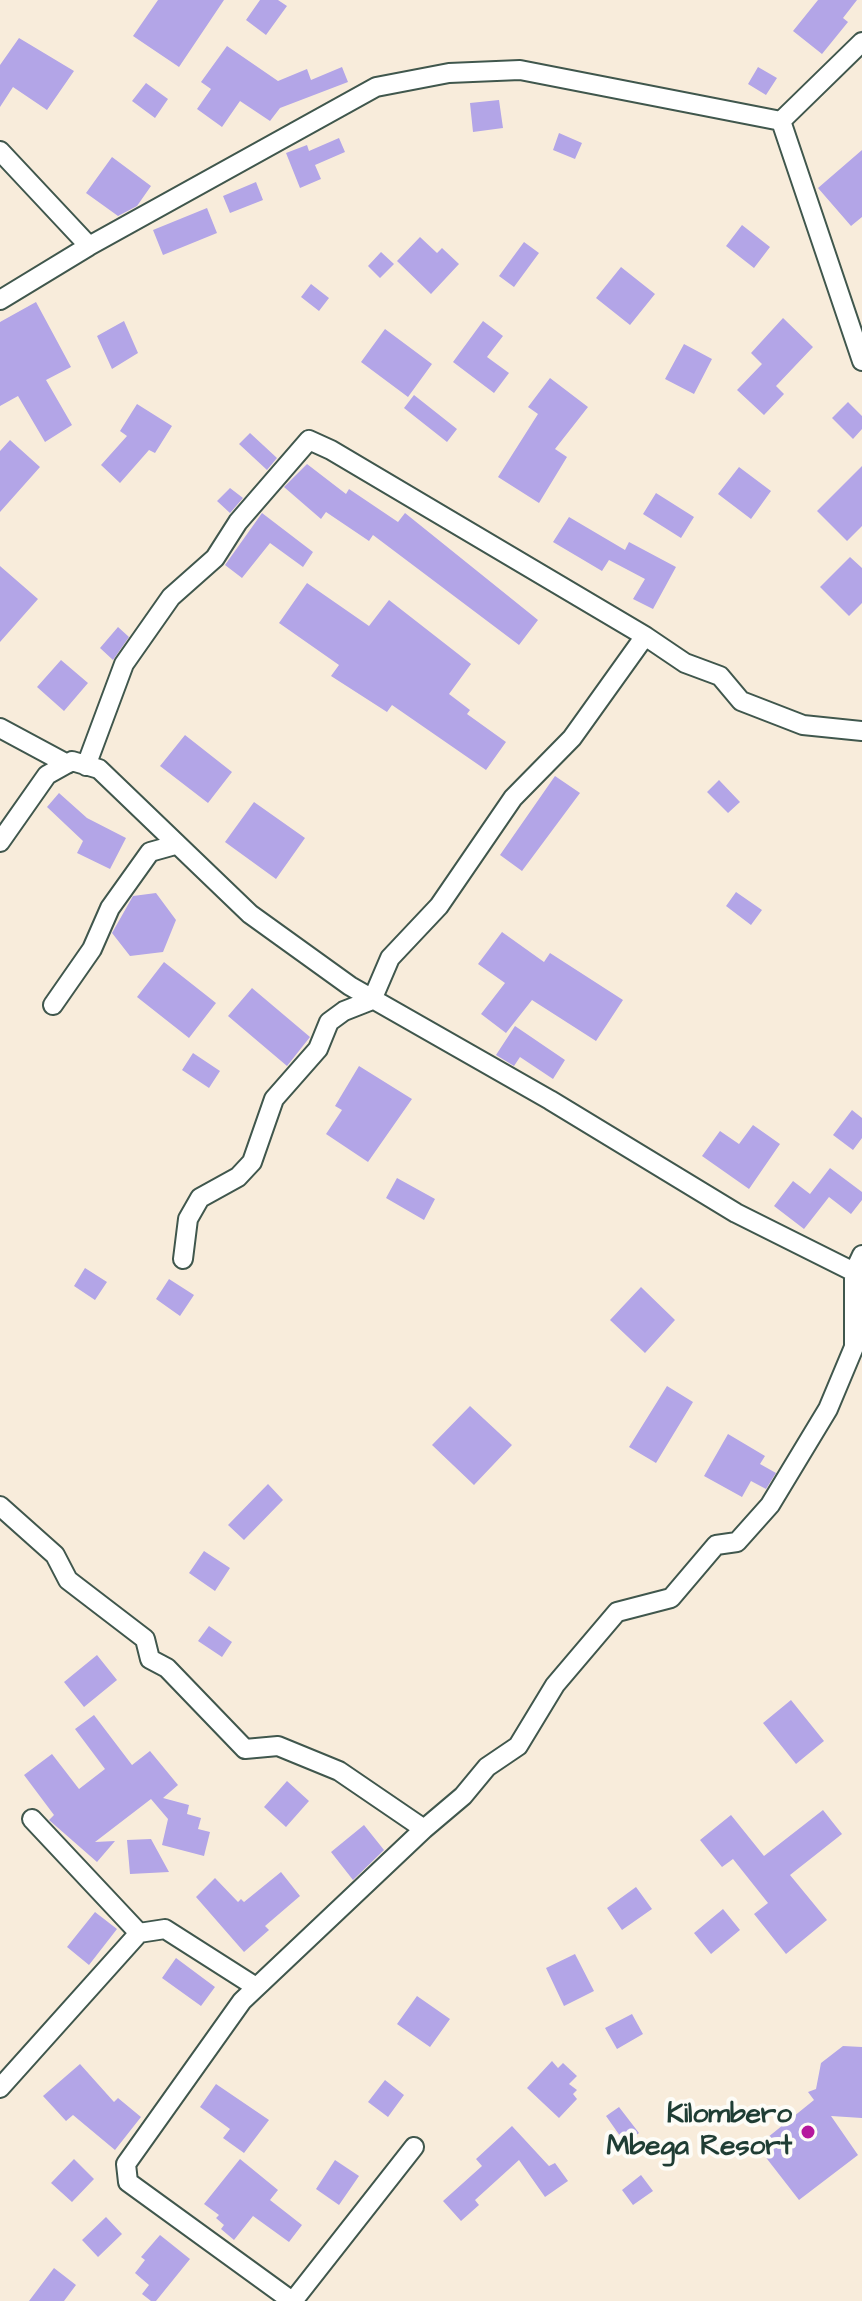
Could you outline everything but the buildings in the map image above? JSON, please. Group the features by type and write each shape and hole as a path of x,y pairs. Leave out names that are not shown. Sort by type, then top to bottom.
{"street":[{"path":"781,121 862,42"},
{"path":"0,300 89,246 376,87 449,73 520,70 781,121"},
{"path":"781,121 862,361"},
{"path":"0,151 89,246"},
{"path":"0,842 47,775 76,765 124,664 171,597 215,558 238,522 309,440 331,450 645,636 685,663 720,676 741,701 803,725 862,731"},
{"path":"183,1259 188,1219 200,1198 238,1177 252,1162 274,1099 318,1049 329,1022 372,1000 390,958 439,906 513,798 572,738 645,636"},
{"path":"0,728 76,765 99,769 250,914 372,1000 550,1100 736,1213 858,1264 854,1347 828,1409 770,1505 737,1542 716,1545 671,1598 617,1612 555,1685 518,1746 487,1767 463,1796 242,2001 126,2164 128,2182 293,2301 414,2147"},
{"path":"53,1005 92,949 110,908 150,852 175,845"},
{"path":"0,1506 55,1555 68,1580 145,1639 150,1659 167,1668 245,1749 278,1746 339,1771 424,1829"},
{"path":"32,1819 139,1933"},
{"path":"0,2088 139,1933 165,1929 256,1987"}],"place":[{"name":"Kilombero Mbega Resort","path":"808,2132"}]}
